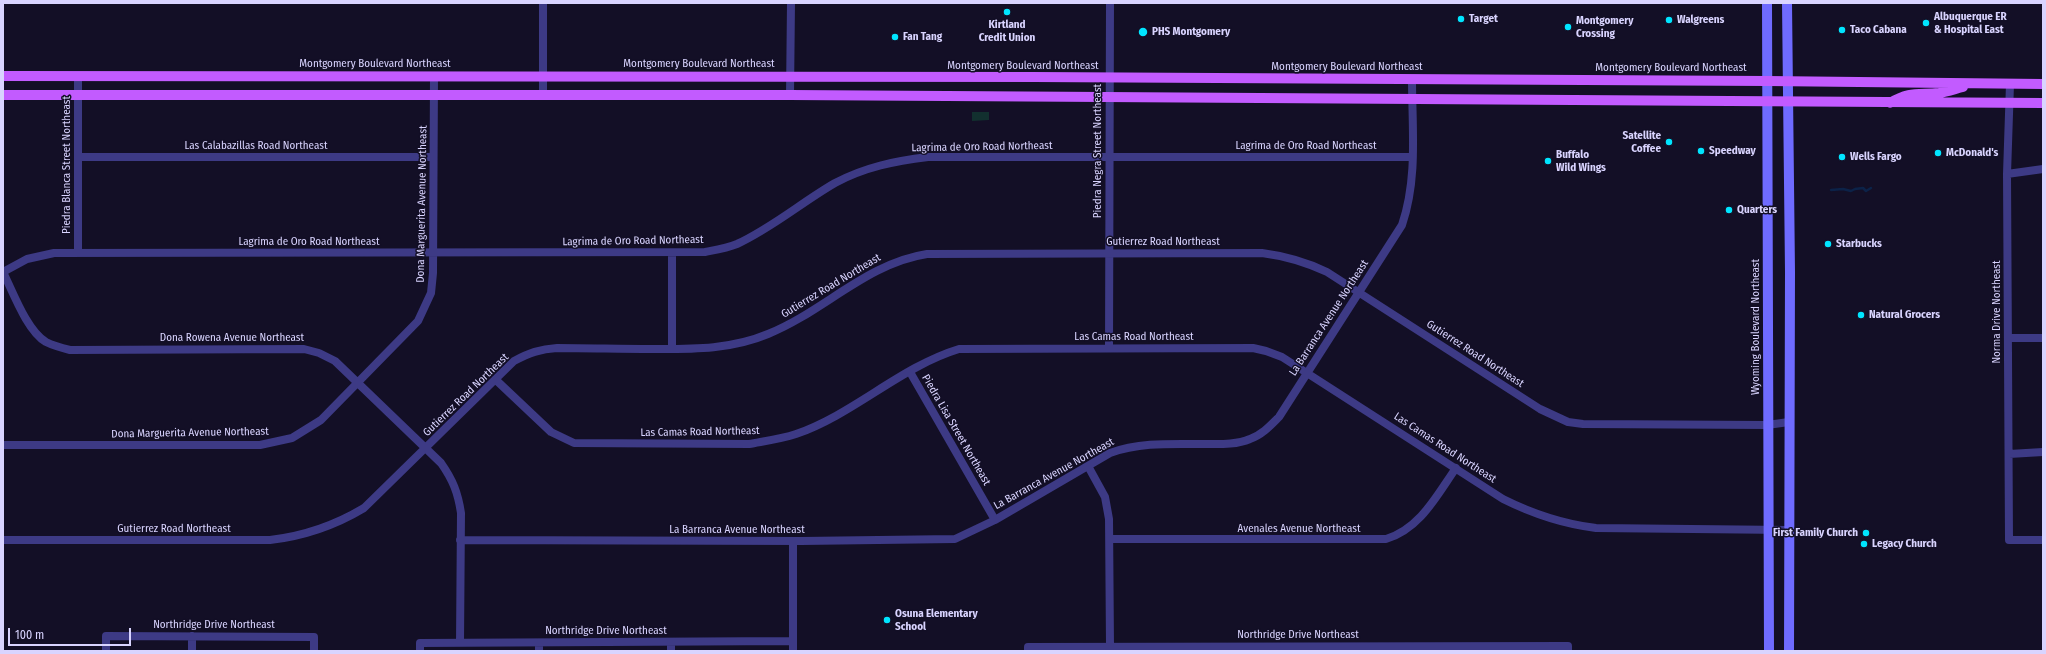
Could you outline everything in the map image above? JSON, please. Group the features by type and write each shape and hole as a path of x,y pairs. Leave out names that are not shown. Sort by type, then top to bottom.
{"main road":[{"name":"Wyoming Boulevard Northeast","path":"1768,3 1769,651"},
{"path":"1787,3 1789,103 1789,651"},
{"name":"Montgomery Boulevard Northeast","path":"3,76 790,76 1788,81 2043,84"},
{"path":"1890,103 1904,95 1912,93 1939,93 1979,83"},
{"path":"3,95 790,95 1789,103 2043,103"}],"street":[{"path":"543,3 543,95"},
{"path":"790,95 791,3"},
{"name":"Piedra Negra Street Northeast","path":"1109,347 1110,3"},
{"name":"Dona Marguerita Avenue Northeast","path":"3,445 260,445 292,438 312,427 410,330 426,309 432,293 434,76"},
{"name":"Piedra Blanca Street Northeast","path":"78,77 78,253"},
{"name":"La Barranca Avenue Northeast","path":"460,540 793,541 955,539 995,520 1110,453 1140,444 1227,444 1250,439 1268,428 1279,417 1402,225 1408,206 1412,185 1412,80"},
{"name":"Norma Drive Northeast","path":"2010,84 2008,103 2007,174 2009,540 2043,540"},
{"name":"Las Calabazillas Road Northeast","path":"79,157 433,158"},
{"name":"Lagrima de Oro Road Northeast","path":"3,272 27,259 40,255 78,253 705,252 736,244 835,183 867,169 887,163 928,158 1412,157"},
{"path":"2007,174 2043,169"},
{"path":"672,253 672,349"},
{"name":"Gutierrez Road Northeast","path":"3,540 270,540 294,537 320,530 342,521 364,508 426,449 514,361 528,353 542,349 672,349 714,348 734,345 767,335 799,320 884,267 912,256 942,253 1262,253 1276,255 1310,264 1327,272 1540,409 1568,422 1602,426 1768,425 1789,422"},
{"name":"Dona Rowena Avenue Northeast","path":"3,272 36,333 45,341 58,347 70,350 304,349 328,356 358,382 426,449 450,476 458,492 460,513 460,643"},
{"path":"2008,338 2043,338"},
{"name":"Las Camas Road Northeast","path":"496,380 551,432 574,443 729,444 773,440 796,434 818,424 944,353 959,349 1109,347 1253,348 1282,357 1503,498 1519,506 1573,525 1618,530 1788,530"},
{"name":"Piedra Lisa Street Northeast","path":"910,372 995,520"},
{"path":"2009,454 2043,452"},
{"path":"1088,466 1106,503 1109,519 1110,646"},
{"name":"Avenales Avenue Northeast","path":"1110,539 1386,539 1398,535 1413,525 1456,468"},
{"path":"793,541 793,651"},
{"name":"Northridge Drive Northeast","path":"106,651 106,636 314,637 314,651"},
{"path":"192,636 192,651"},
{"name":"Northridge Drive Northeast","path":"420,647 460,643 539,647 671,642 793,641"},
{"path":"671,642 671,651"},
{"name":"Northridge Drive Northeast","path":"1028,649 1110,646 1139,649 1568,648"}],"green space":[{"path":"972,112 989,112 989,120 972,121"}],"waterway":[{"path":"1831,190 1843,189 1851,191 1863,188 1866,191 1871,188"}],"place":[{"name":"Kirtland Credit Union","path":"1007,12"},
{"name":"Target","path":"1461,19"},
{"name":"Walgreens","path":"1669,20"},
{"name":"Albuquerque ER & Hospital East","path":"1926,23"},
{"name":"Montgomery Crossing","path":"1568,27"},
{"name":"Taco Cabana","path":"1842,30"},
{"name":"PHS Montgomery","path":"1143,32"},
{"name":"Fan Tang","path":"895,37"},
{"name":"Satellite Coffee","path":"1669,142"},
{"name":"Speedway","path":"1701,151"},
{"name":"McDonald's","path":"1938,153"},
{"name":"Wells Fargo","path":"1842,157"},
{"name":"Buffalo Wild Wings","path":"1548,161"},
{"name":"Quarters","path":"1729,210"},
{"name":"Starbucks","path":"1828,244"},
{"name":"Natural Grocers","path":"1861,315"},
{"name":"First Family Church","path":"1866,533"},
{"name":"Legacy Church","path":"1864,544"},
{"name":"Osuna Elementary School","path":"887,620"}]}
